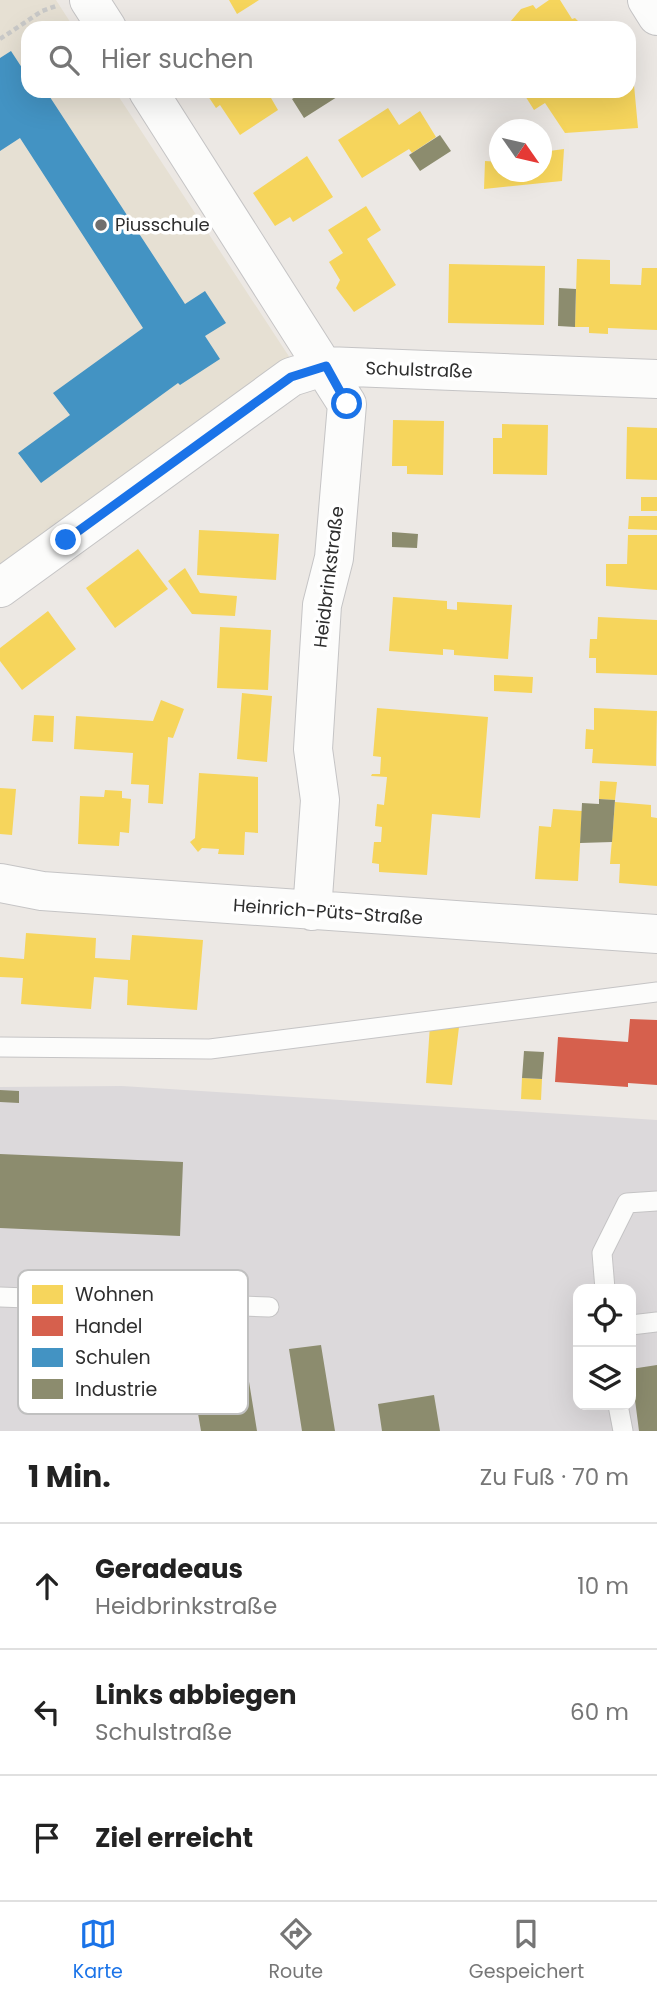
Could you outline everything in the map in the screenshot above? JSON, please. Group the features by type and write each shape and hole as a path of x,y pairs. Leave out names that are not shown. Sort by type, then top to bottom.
{"street":[{"path":"647,0 657,16"},
{"path":"77,2 99,21"},
{"name":"Heidbrinkstraße","path":"153,98 326,366 347,404 334,558 322,605 313,749 320,800 312,911"},
{"name":"Schulstraße","path":"0,588 291,377 326,366 657,379"},
{"name":"Heinrich-Püts-Straße","path":"0,883 42,891 657,934"}],"lane":[{"path":"0,1047 209,1049 657,992"},
{"path":"605,1284 602,1253 627,1203 657,1201"},
{"path":"0,1297 18,1298"},
{"path":"248,1306 269,1307"},
{"path":"636,1324 657,1322"},
{"path":"619,1410 622,1431"}],"path":[{"path":"26,21 41,11 77,2"},
{"path":"0,39 21,25"}],"shaded area":[{"name":"Piusschule","path":"0,0 56,0 70,21 21,21 21,98 120,98 290,358 0,566"},
{"path":"122,1086 657,1120 657,1431 0,1431 0,1087"}],"building: Wohnen":[{"path":"229,0 259,0 237,14"},
{"path":"549,0 560,0 572,19 578,21 511,21 521,9 533,5 536,9"},
{"path":"209,98 271,98 278,110 240,135 220,105 216,108"},
{"path":"526,98 635,98 638,128 565,133 545,103 534,110"},
{"path":"388,108 399,125 420,111 436,137 412,153 409,149 362,178 338,140"},
{"path":"564,149 562,181 484,189 485,161 489,161 489,182 552,182 552,151"},
{"path":"307,156 333,197 293,222 290,217 275,226 253,193"},
{"path":"366,206 381,230 367,239 396,285 354,312 336,288 340,280 329,262 343,253 328,230"},
{"path":"577,259 610,260 610,284 641,285 642,268 657,268 657,330 608,328 608,334 589,333 589,327 575,327"},
{"path":"449,264 545,266 544,325 448,323"},
{"path":"393,420 444,421 443,475 407,474 407,466 392,466"},
{"path":"502,424 548,425 547,475 493,474 493,438 502,438"},
{"path":"627,427 657,428 657,480 626,479"},
{"path":"641,497 657,497 657,511 641,511"},
{"path":"629,516 657,516 657,530 628,529"},
{"path":"199,530 279,534 276,580 197,575"},
{"path":"628,535 657,535 657,590 606,586 606,564 627,564"},
{"path":"138,549 168,589 115,628 86,588"},
{"path":"185,568 200,593 237,596 235,616 192,614 168,581"},
{"path":"393,597 447,601 447,609 457,610 457,602 512,605 508,659 454,655 454,650 443,649 443,655 389,651"},
{"path":"48,611 76,649 22,690 0,661 0,648"},
{"path":"598,617 657,620 657,675 596,673 596,658 589,658 590,639 597,639"},
{"path":"220,627 271,630 268,690 217,688"},
{"path":"494,675 533,677 532,693 494,691"},
{"path":"242,693 272,696 267,762 237,759"},
{"path":"161,700 184,709 173,738 168,737 163,804 148,803 149,785 131,784 133,753 74,749 76,716 153,721"},
{"path":"377,708 488,717 480,818 432,814 427,875 379,872 379,864 372,863 374,842 381,842 382,827 375,826 377,804 384,805 387,777 371,776 380,774 381,757 373,756"},
{"path":"594,708 657,711 656,766 592,763 593,749 585,749 586,729 594,730"},
{"path":"34,715 54,716 53,742 32,741"},
{"path":"199,773 258,777 258,833 245,832 244,855 218,854 219,849 202,848 198,852 190,842 195,838"},
{"path":"600,781 617,782 615,800 599,799"},
{"path":"0,788 16,789 12,835 0,834"},
{"path":"105,790 122,791 122,798 131,799 129,833 120,832 119,846 78,844 80,796 104,797"},
{"path":"615,802 651,805 651,817 657,818 657,886 619,883 620,864 610,864"},
{"path":"553,809 582,811 578,881 535,879 539,826 551,827"},
{"path":"26,933 96,938 95,958 130,960 132,935 203,940 197,1010 127,1005 128,980 94,977 91,1009 21,1004 23,978 0,977 0,957 24,959"},
{"path":"430,1025 459,1027 452,1085 426,1083"},
{"path":"522,1078 542,1079 541,1100 521,1099"}],"building: Handel":[{"path":"630,1019 657,1020 657,1085 628,1083 628,1087 555,1082 558,1037 628,1042"}],"building: Schulen":[{"path":"11,51 21,66 21,98 51,98 185,304 205,291 226,323 205,336 220,359 180,385 178,383 41,483 18,453 70,415 53,393 143,328 20,138 0,151 0,58"}],"building: Industrie":[{"path":"294,98 335,98 304,118"},
{"path":"440,135 451,151 420,171 409,155"},
{"path":"559,288 576,289 575,327 558,326"},
{"path":"392,532 418,534 417,548 392,547"},
{"path":"599,799 615,800 612,842 580,843 582,803 599,804"},
{"path":"524,1051 544,1052 542,1079 522,1078"},
{"path":"0,1090 19,1091 19,1103 0,1102"},
{"path":"0,1154 183,1162 180,1236 0,1228"},
{"path":"321,1345 335,1431 302,1431 289,1349"},
{"path":"657,1365 657,1431 639,1431 636,1368"},
{"path":"248,1376 257,1431 201,1431 198,1414 248,1414"},
{"path":"434,1395 440,1431 382,1431 378,1404"}],"place":[{"name":"Piusschule","path":"101,225"}],"route":[{"path":"66,540 291,377 326,366 347,404"}]}
